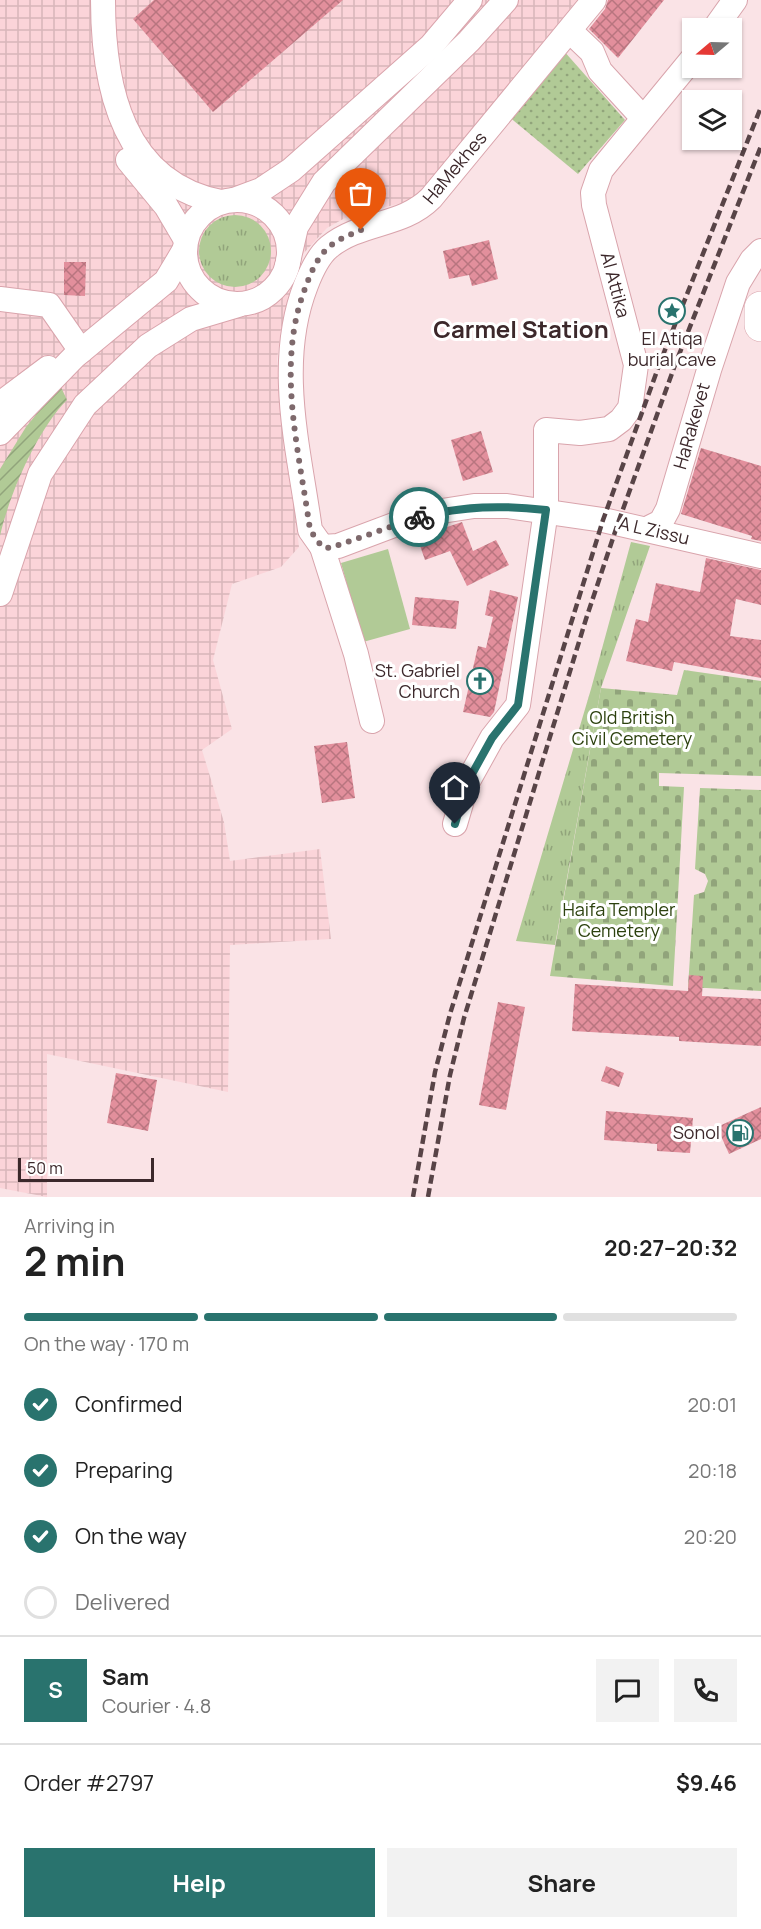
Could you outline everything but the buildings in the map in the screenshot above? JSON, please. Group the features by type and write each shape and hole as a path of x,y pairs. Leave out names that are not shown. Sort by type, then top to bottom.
{"highway":[{"path":"761,308 761,325"}],"street":[{"path":"103,0 103,31 111,92 119,118 131,138 149,162 172,184 200,198 250,201 265,208 278,219 286,233 289,249 287,266"},
{"path":"0,419 43,380 166,281 198,216 227,201 261,190 291,170 430,46 470,0"},
{"path":"0,594 40,474 85,405 148,346 191,319 255,301 269,293 281,281 296,227 324,182 469,41 506,0"},
{"name":"HaMekhes","path":"372,721 356,654 322,547 310,530 290,387 289,359 298,306 320,257 337,242 377,224 408,217 421,208 594,0"},
{"path":"722,18 735,0"},
{"path":"103,31 96,68 99,109 116,145 166,206 185,244 186,265 192,279 202,291 216,300 238,304"},
{"path":"570,31 592,52 600,71 643,118"},
{"name":"Al Attika","path":"546,510 546,430 580,433 609,429 621,420 630,408 636,365 593,193 601,170 682,71"},
{"name":"HaRakevet","path":"647,529 661,522 668,509 709,370 738,284 752,260 761,251"},
{"path":"0,299 49,305 78,354"},
{"path":"0,404 35,376 58,362 78,354"},
{"path":"0,433 78,354"},
{"name":"A L Zissu","path":"322,547 338,546 406,520 474,506 507,506 546,510 647,529 761,555"},
{"path":"668,509 670,522 680,537"},
{"path":"455,824 467,783 492,738 518,705 546,510"}],"shaded area":[{"path":"0,0 577,0 416,199 345,218 327,228 302,255 281,329 277,360 299,547 281,567 232,584 213,660 232,729 202,750 224,822 230,861 320,849 331,939 230,945 228,1092 47,1054 47,1197 0,1188"}],"green space":[{"path":"563,50 625,120 578,174 508,116"},
{"path":"235,215 255,221 265,231 271,251 265,271 255,281 235,287 215,281 205,271 199,251 205,231 215,221"},
{"path":"60,385 67,400 35,445 17,483 0,536 0,469 26,427"},
{"path":"631,542 650,546 601,688 555,945 516,941 591,689"},
{"path":"388,549 410,629 363,642 341,563"},
{"path":"684,670 761,681 761,776 659,773 659,786 684,787 673,986 550,976 601,688 677,695"},
{"path":"700,788 761,790 761,991 688,987 694,895 704,892 708,881 705,874 695,869"}],"railway":[{"path":"413,1197 435,1072 450,1014 603,520 661,360 761,107"},
{"path":"428,1197 450,1075 464,1018 586,619 675,365 761,146"}],"way so far":[{"path":"361,230 345,236 329,247 320,257 298,306 289,359 290,387 310,530 322,547 330,548 419,517"}],"place":[{"name":"El Atiqa burial cave","path":"672,311"},
{"name":"St. Gabriel Church","path":"480,681"},
{"name":"Sonol","path":"740,1133"}],"district":[{"name":"Carmel Station","path":"521,330"}],"route":[{"path":"419,517 474,506 507,506 546,510 518,705 492,738 467,783 455,824"}],"park label":[{"name":"Old British Civil Cemetery","path":"632,728"},
{"name":"Haifa Templer Cemetery","path":"619,920"}]}
